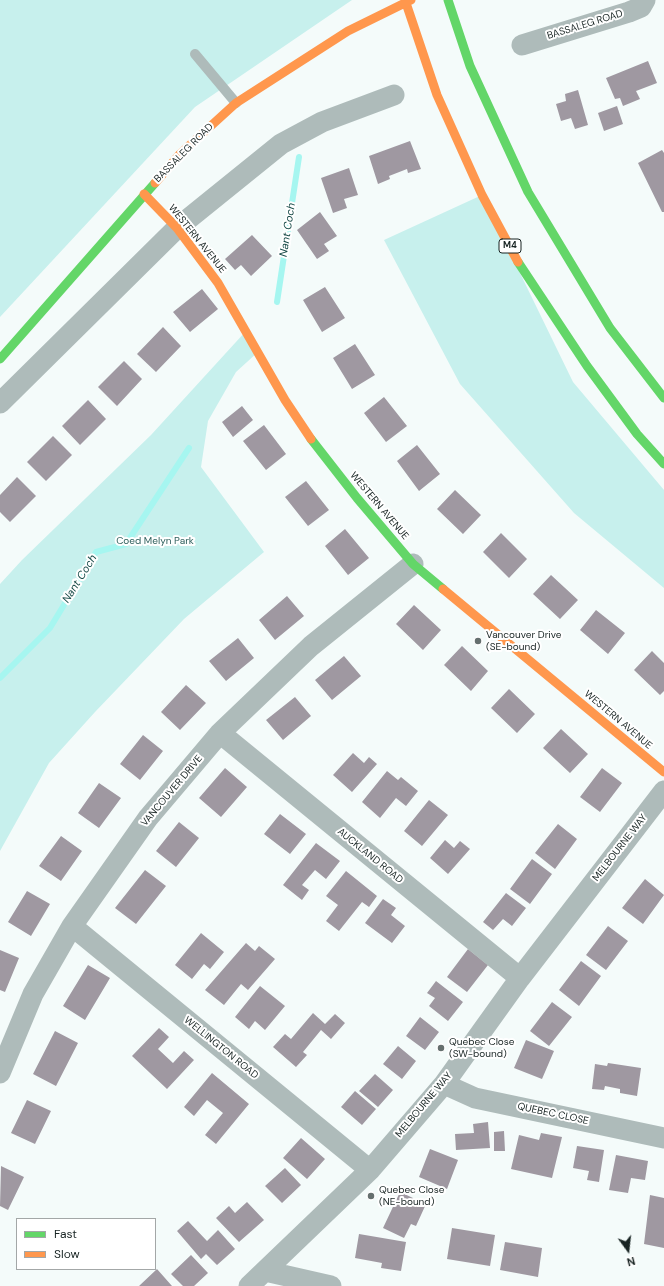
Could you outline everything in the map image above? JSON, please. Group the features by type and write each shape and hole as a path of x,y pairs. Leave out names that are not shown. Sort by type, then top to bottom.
{"main road":[{"name":"M4","path":"405,0 437,96 482,195 521,268 587,366 637,434 664,464"},
{"name":"BASSALEG ROAD","path":"0,359 180,154 236,103 348,31 411,0"},
{"path":"448,0 470,66 528,192 610,328 664,398"},
{"name":"WESTERN AVENUE","path":"144,194 177,228 218,283 285,400 321,453 413,564 664,772"}],"street":[{"name":"BASSALEG ROAD","path":"522,45 629,12 641,7 645,0"},
{"path":"0,403 177,228 281,144 322,122 394,95"},
{"name":"VANCOUVER DRIVE","path":"0,1073 33,994 72,926 148,818 220,733 311,646 413,564"},
{"name":"AUCKLAND ROAD","path":"220,733 520,978"},
{"name":"MELBOURNE WAY","path":"249,1286 370,1170 444,1084 520,978 664,791"},
{"name":"WELLINGTON ROAD","path":"72,926 370,1170"},
{"name":"QUEBEC CLOSE","path":"444,1084 475,1098 664,1138"},
{"path":"264,1271 331,1286"}],"lane":[{"path":"195,54 236,103"}],"green space":[{"path":"0,0 352,0 195,107 0,317"},
{"path":"482,195 573,382 664,490 664,588 574,513 460,384 384,240"},
{"name":"Coed Melyn Park","path":"246,331 258,352 236,372 208,421 201,467 264,552 184,619 95,712 49,763 0,851 0,584 22,560 151,435"}],"building":[{"path":"648,61 657,83 636,91 640,99 623,106 620,98 615,99 606,78"},
{"path":"578,90 588,125 575,129 571,118 561,121 556,104 566,101 565,94"},
{"path":"617,106 623,124 604,131 598,113"},
{"path":"410,141 421,169 408,173 407,169 389,176 390,179 378,184 369,156"},
{"path":"662,150 664,153 664,212 662,212 638,163"},
{"path":"349,168 358,195 344,199 347,208 333,213 321,178"},
{"path":"320,212 337,236 324,244 329,251 317,259 297,230"},
{"path":"252,235 272,256 251,276 241,265 235,270 225,259"},
{"path":"325,287 345,318 322,332 303,300"},
{"path":"202,289 218,309 190,332 173,312"},
{"path":"163,327 181,346 156,372 137,354"},
{"path":"355,344 375,375 352,389 333,358"},
{"path":"124,361 142,379 117,406 98,387"},
{"path":"384,397 407,426 386,442 364,413"},
{"path":"88,400 106,419 80,445 62,426"},
{"path":"242,406 253,420 233,437 222,422"},
{"path":"264,425 286,454 266,470 243,441"},
{"path":"53,436 72,455 46,481 27,462"},
{"path":"417,445 440,474 419,491 397,461"},
{"path":"17,477 36,496 10,522 0,512 0,495"},
{"path":"306,481 329,510 308,526 285,497"},
{"path":"455,490 481,515 463,534 437,509"},
{"path":"345,529 369,558 348,575 325,546"},
{"path":"501,533 527,559 509,578 483,552"},
{"path":"551,575 578,600 560,619 533,594"},
{"path":"287,596 304,616 275,640 259,620"},
{"path":"414,605 441,630 423,650 396,624"},
{"path":"596,610 625,633 608,654 580,630"},
{"path":"238,638 254,658 226,681 209,661"},
{"path":"462,646 488,671 471,691 444,665"},
{"path":"652,651 664,663 664,691 660,695 634,670"},
{"path":"344,656 361,676 332,700 315,680"},
{"path":"186,685 206,703 180,730 161,712"},
{"path":"509,689 535,714 517,733 491,708"},
{"path":"295,697 311,716 283,740 266,720"},
{"path":"561,729 588,754 570,773 543,748"},
{"path":"143,735 163,751 140,780 120,764"},
{"path":"353,753 364,763 369,757 377,764 352,792 333,775"},
{"path":"225,768 247,787 221,817 199,798"},
{"path":"602,768 622,783 600,812 580,797"},
{"path":"387,771 398,780 401,777 418,791 406,806 396,798 380,818 362,802"},
{"path":"99,783 121,798 99,828 78,813"},
{"path":"429,800 448,815 422,846 404,831"},
{"path":"280,814 306,834 290,854 264,834"},
{"path":"179,822 199,838 176,867 156,851"},
{"path":"558,824 577,839 555,869 535,853"},
{"path":"61,836 82,851 61,881 39,866"},
{"path":"445,840 454,848 460,841 470,849 448,874 430,858"},
{"path":"316,843 340,861 326,879 315,870 302,885 309,890 302,900 283,885"},
{"path":"532,859 552,874 530,904 510,889"},
{"path":"145,870 166,886 136,924 115,908"},
{"path":"346,871 377,896 369,907 362,902 339,931 326,921 338,905 326,896"},
{"path":"645,879 664,895 643,924 622,908"},
{"path":"27,891 50,904 31,936 8,922"},
{"path":"506,893 526,908 512,926 503,919 493,930 483,922"},
{"path":"383,899 396,908 391,915 405,926 392,943 365,923"},
{"path":"608,926 628,941 606,970 586,955"},
{"path":"201,933 224,952 210,969 204,964 192,979 175,965"},
{"path":"246,943 255,951 259,946 275,959 248,990 241,984 224,1005 205,990"},
{"path":"468,949 488,965 467,992 447,977"},
{"path":"0,950 19,958 5,992 0,990"},
{"path":"581,961 601,976 579,1006 559,990"},
{"path":"88,965 110,978 85,1020 63,1006"},
{"path":"436,981 463,1002 448,1021 429,1006 435,998 427,993"},
{"path":"260,986 285,1006 265,1030 255,1021 249,1029 235,1017"},
{"path":"552,1002 572,1017 549,1046 530,1031"},
{"path":"313,1013 325,1024 335,1014 345,1023 331,1039 321,1030 303,1052 307,1055 296,1067 273,1047 285,1034 291,1039"},
{"path":"420,1017 439,1032 425,1050 406,1036"},
{"path":"159,1028 169,1037 158,1049 173,1063 184,1051 194,1060 167,1089 132,1056"},
{"path":"55,1031 78,1043 56,1086 33,1074"},
{"path":"526,1040 554,1051 542,1079 514,1068"},
{"path":"398,1046 416,1061 402,1079 383,1064"},
{"path":"608,1063 641,1068 637,1096 620,1093 620,1089 605,1086 604,1090 592,1089 595,1064 607,1066"},
{"path":"212,1073 249,1104 216,1144 205,1135 223,1113 207,1100 194,1116 184,1107"},
{"path":"375,1074 393,1090 378,1107 359,1091"},
{"path":"355,1091 376,1109 362,1125 341,1107"},
{"path":"27,1100 51,1111 35,1144 11,1133"},
{"path":"488,1122 490,1148 456,1150 455,1134 474,1133 473,1124"},
{"path":"504,1131 505,1151 494,1151 494,1132"},
{"path":"541,1133 562,1137 552,1178 511,1169 519,1135 539,1140"},
{"path":"301,1138 325,1159 307,1179 283,1158"},
{"path":"577,1146 604,1150 599,1182 587,1180 589,1171 573,1168"},
{"path":"430,1149 458,1160 447,1189 419,1177"},
{"path":"616,1155 648,1161 645,1180 631,1178 628,1193 609,1190"},
{"path":"1,1166 24,1177 8,1210 0,1206"},
{"path":"285,1168 301,1185 282,1203 265,1186"},
{"path":"400,1192 426,1204 416,1226 411,1224 404,1238 383,1228"},
{"path":"650,1195 664,1198 664,1248 644,1244"},
{"path":"247,1202 264,1220 239,1242 216,1218 229,1206 235,1213"},
{"path":"188,1221 207,1241 218,1230 235,1249 217,1265 206,1254 201,1259 177,1231"},
{"path":"452,1228 495,1235 490,1266 447,1259"},
{"path":"359,1234 406,1242 401,1271 381,1268 382,1263 355,1258"},
{"path":"505,1242 542,1248 538,1277 500,1270"},
{"path":"191,1255 208,1273 194,1286 183,1286 171,1274"},
{"path":"157,1269 172,1286 139,1286 156,1270"}],"waterway":[{"name":"Nant Coch","path":"277,302 299,157"},
{"name":"Nant Coch","path":"0,678 50,628 96,552 126,544 189,448"}],"traffic: fast":[{"path":"448,0 470,66 528,192 610,328 664,398"},
{"path":"0,359 155,183"},
{"path":"518,262 587,366 637,434 664,464"},
{"path":"311,439 357,498 413,564 443,589"}],"traffic: slow":[{"path":"405,0 437,95 482,195 518,262"},
{"path":"155,183 180,154 236,103 348,31 411,0"},
{"path":"144,194 177,228 218,283 285,400 311,439"},
{"path":"443,589 664,772"}],"place":[{"name":"Vancouver Drive (SE-bound)","path":"478,641"},
{"name":"Quebec Close (SW-bound)","path":"441,1048"},
{"name":"Quebec Close (NE-bound)","path":"371,1196"}]}
